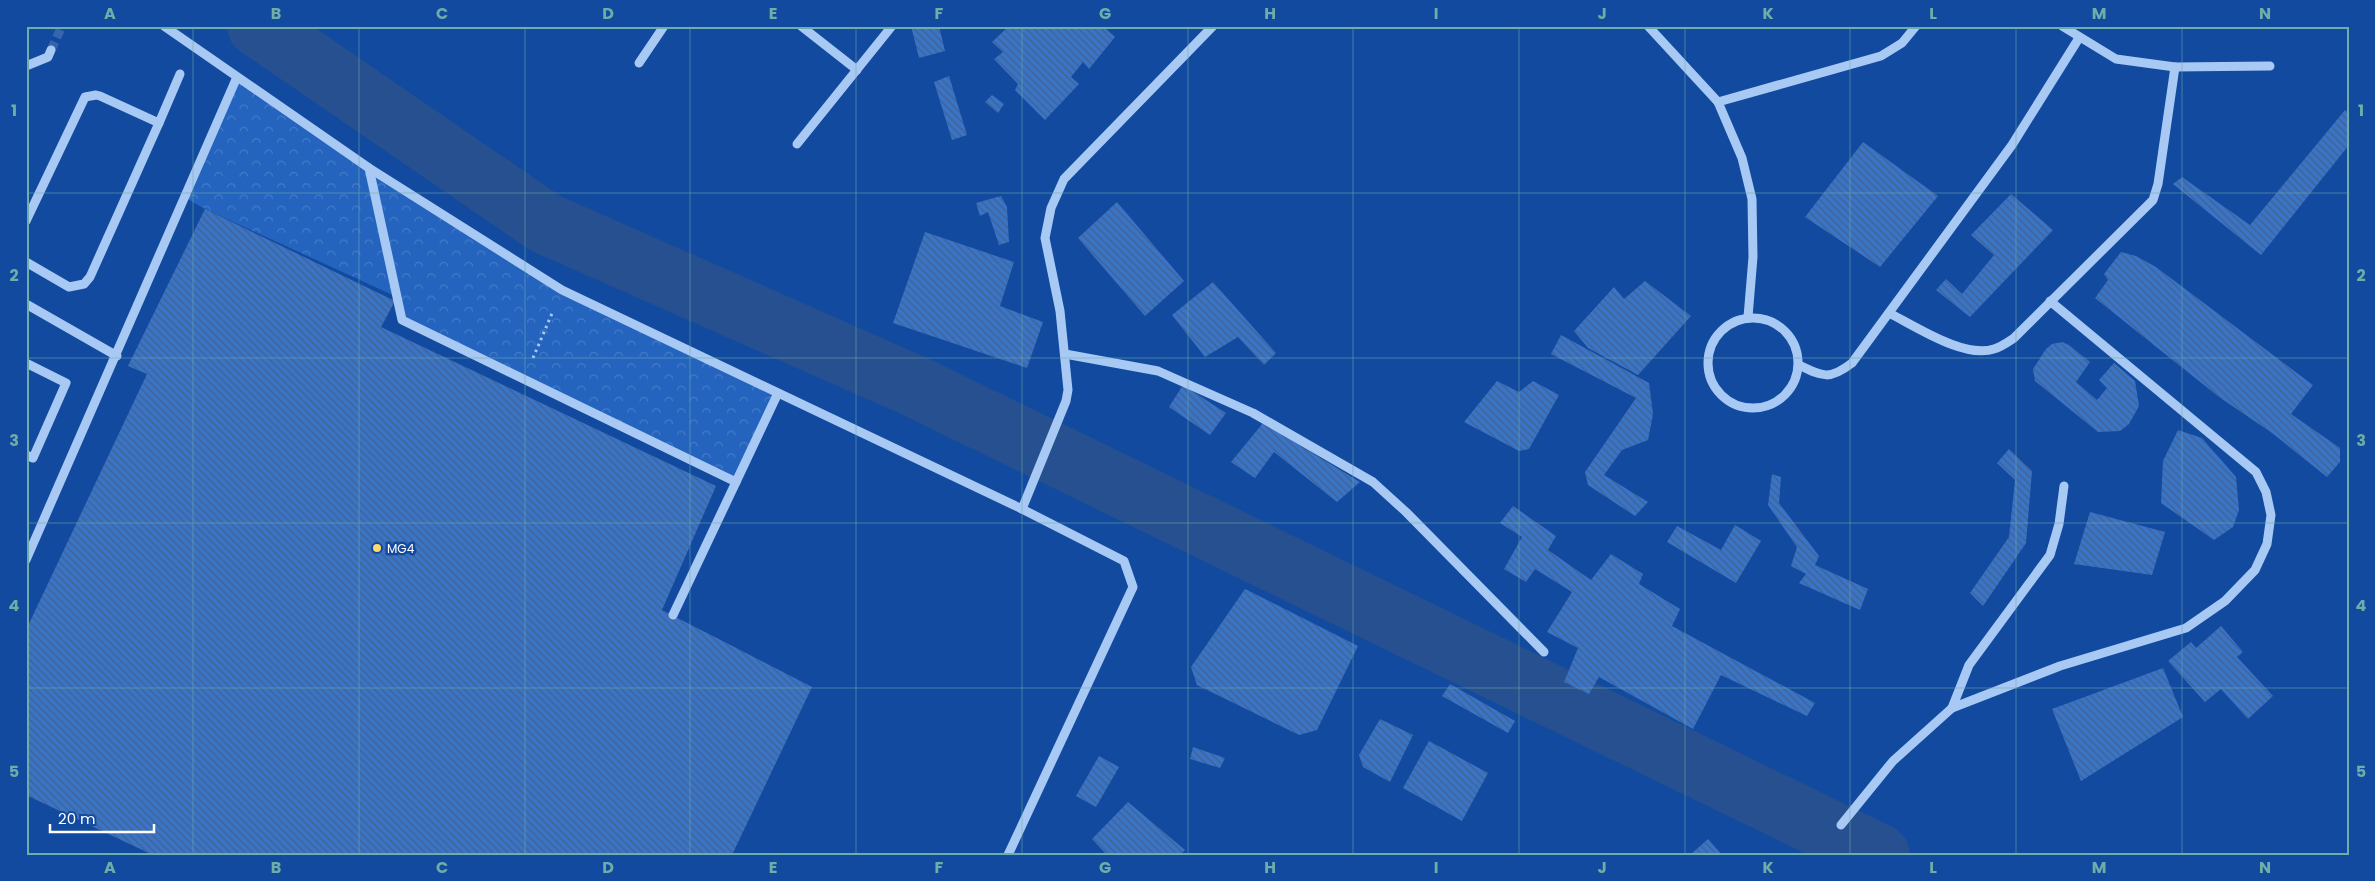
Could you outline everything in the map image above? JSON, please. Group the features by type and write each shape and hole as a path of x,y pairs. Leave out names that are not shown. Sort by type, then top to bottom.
{"street":[{"path":"164,26 369,168 562,290 1022,509 1124,561 1133,588 1008,855"},
{"path":"639,63 664,26"},
{"path":"801,26 857,70"},
{"path":"797,144 892,26"},
{"path":"1022,509 1068,390 1060,311 1045,238 1051,208 1064,179 1213,26"},
{"path":"1648,26 1718,102 1742,158 1752,199 1753,257 1748,317"},
{"path":"1718,102 1881,56 1902,44 1916,26"},
{"path":"2062,26 2116,59 2175,68 2270,66"},
{"path":"1799,365 1818,375 1830,376 1841,372 1852,363 2012,145 2079,38"},
{"path":"26,66 48,57 51,50"},
{"path":"1889,313 1947,343 1967,350 1992,350 2014,338 2153,200 2158,184 2175,68"},
{"path":"26,262 69,287 84,284 90,278 180,74"},
{"path":"26,560 117,356 237,77"},
{"path":"26,221 85,97 100,96 159,123"},
{"path":"369,168 402,320 736,482"},
{"path":"1841,825 1893,761 1925,730 1952,708 2060,666 2186,628 2225,601 2256,570 2268,544 2271,515 2266,492 2256,472 2050,301"},
{"path":"26,304 117,356"},
{"path":"1748,317 1774,322 1792,340 1799,365 1791,390 1770,406 1744,409 1721,397 1708,375 1709,349 1724,327 1748,317"},
{"path":"1065,354 1158,371 1253,413 1373,482 1406,512 1544,652"},
{"path":"26,363 66,383 29,456"},
{"path":"673,615 778,393"},
{"path":"1952,708 1969,665 2050,555 2059,524 2064,486"}],"path":[{"path":"524,379 562,290"}],"green space":[{"path":"237,77 562,290 778,393 736,482 402,320 397,297 205,209 184,197"}],"building":[{"path":"911,26 939,26 945,51 919,58"},
{"path":"1009,26 1103,26 1115,37 1089,69 1083,62 1071,77 1079,84 1045,120 1015,90 1018,84 994,59 1003,52 992,42"},
{"path":"949,76 967,135 952,140 934,82"},
{"path":"992,95 1004,104 998,113 985,102"},
{"path":"2345,110 2349,113 2349,145 2261,255 2173,184 2182,177 2250,225"},
{"path":"1863,142 1938,196 1880,267 1805,217"},
{"path":"2011,194 2053,230 1970,317 1936,290 1946,279 1962,294 1994,255 1971,235"},
{"path":"1001,196 1007,207 1009,242 999,245 988,212 980,216 976,203"},
{"path":"1117,202 1184,281 1145,316 1078,238"},
{"name":"MG4","path":"205,209 395,301 381,327 716,486 662,610 812,687 732,855 153,855 26,795 26,630 147,374 128,366"},
{"path":"925,232 1014,262 1000,306 1043,322 1027,368 893,323"},
{"path":"2121,252 2136,256 2156,267 2313,385 2291,414 2340,448 2340,462 2327,477 2272,433 2219,397 2095,298 2108,280 2104,274"},
{"path":"1645,281 1691,316 1638,375 1588,348 1574,331 1614,287 1624,299"},
{"path":"1213,282 1276,353 1264,365 1238,337 1205,357 1172,315"},
{"path":"1561,335 1649,383 1653,414 1648,440 1622,450 1604,475 1648,502 1635,516 1588,485 1585,472 1636,398 1551,354"},
{"path":"2062,342 2069,345 2090,362 2076,382 2097,400 2107,388 2099,380 2114,363 2135,381 2139,406 2129,424 2120,431 2098,432 2035,381 2033,369 2046,349 2052,344"},
{"path":"1497,381 1519,392 1533,381 1559,395 1529,449 1519,451 1464,422"},
{"path":"1183,385 1226,413 1210,435 1169,407"},
{"path":"1263,423 1360,482 1337,502 1274,452 1255,478 1231,462"},
{"path":"2178,430 2202,438 2236,477 2239,510 2233,527 2214,540 2161,503 2163,461"},
{"path":"2009,449 2032,471 2026,543 1983,606 1970,593 2009,537 2015,480 1997,463"},
{"path":"1772,474 1781,477 1779,503 1819,556 1815,565 1868,589 1860,610 1799,583 1806,574 1791,566 1797,547 1768,505"},
{"path":"1513,506 1556,536 1548,550 1591,580 1611,554 1643,574 1639,584 1680,609 1672,626 1815,703 1807,716 1721,675 1693,729 1599,677 1589,694 1564,682 1578,648 1547,632 1572,592 1535,569 1526,582 1504,569 1522,537 1500,523"},
{"path":"2090,512 2165,532 2152,575 2074,564"},
{"path":"1735,525 1761,541 1736,583 1667,542 1677,526 1721,550"},
{"path":"1245,589 1358,646 1317,730 1299,735 1197,685 1191,667"},
{"path":"2221,626 2243,652 2237,657 2273,696 2248,719 2221,689 2205,702 2168,661 2191,642 2196,648"},
{"path":"2163,668 2183,717 2081,781 2052,709"},
{"path":"1450,684 1515,721 1508,733 1442,696"},
{"path":"1380,719 1413,735 1390,782 1363,767 1359,755"},
{"path":"1429,741 1488,773 1462,821 1403,788"},
{"path":"1193,747 1225,758 1220,768 1190,759"},
{"path":"1099,756 1119,767 1096,807 1076,796"},
{"path":"1128,802 1185,850 1180,855 1107,855 1092,839"},
{"path":"1708,839 1722,855 1690,855"}],"waterway":[{"path":"258,26 545,223 914,386 1879,855"}],"tunnel":[{"path":"51,50 62,26"}],"place":[{"name":"MG4","path":"377,548"}]}
